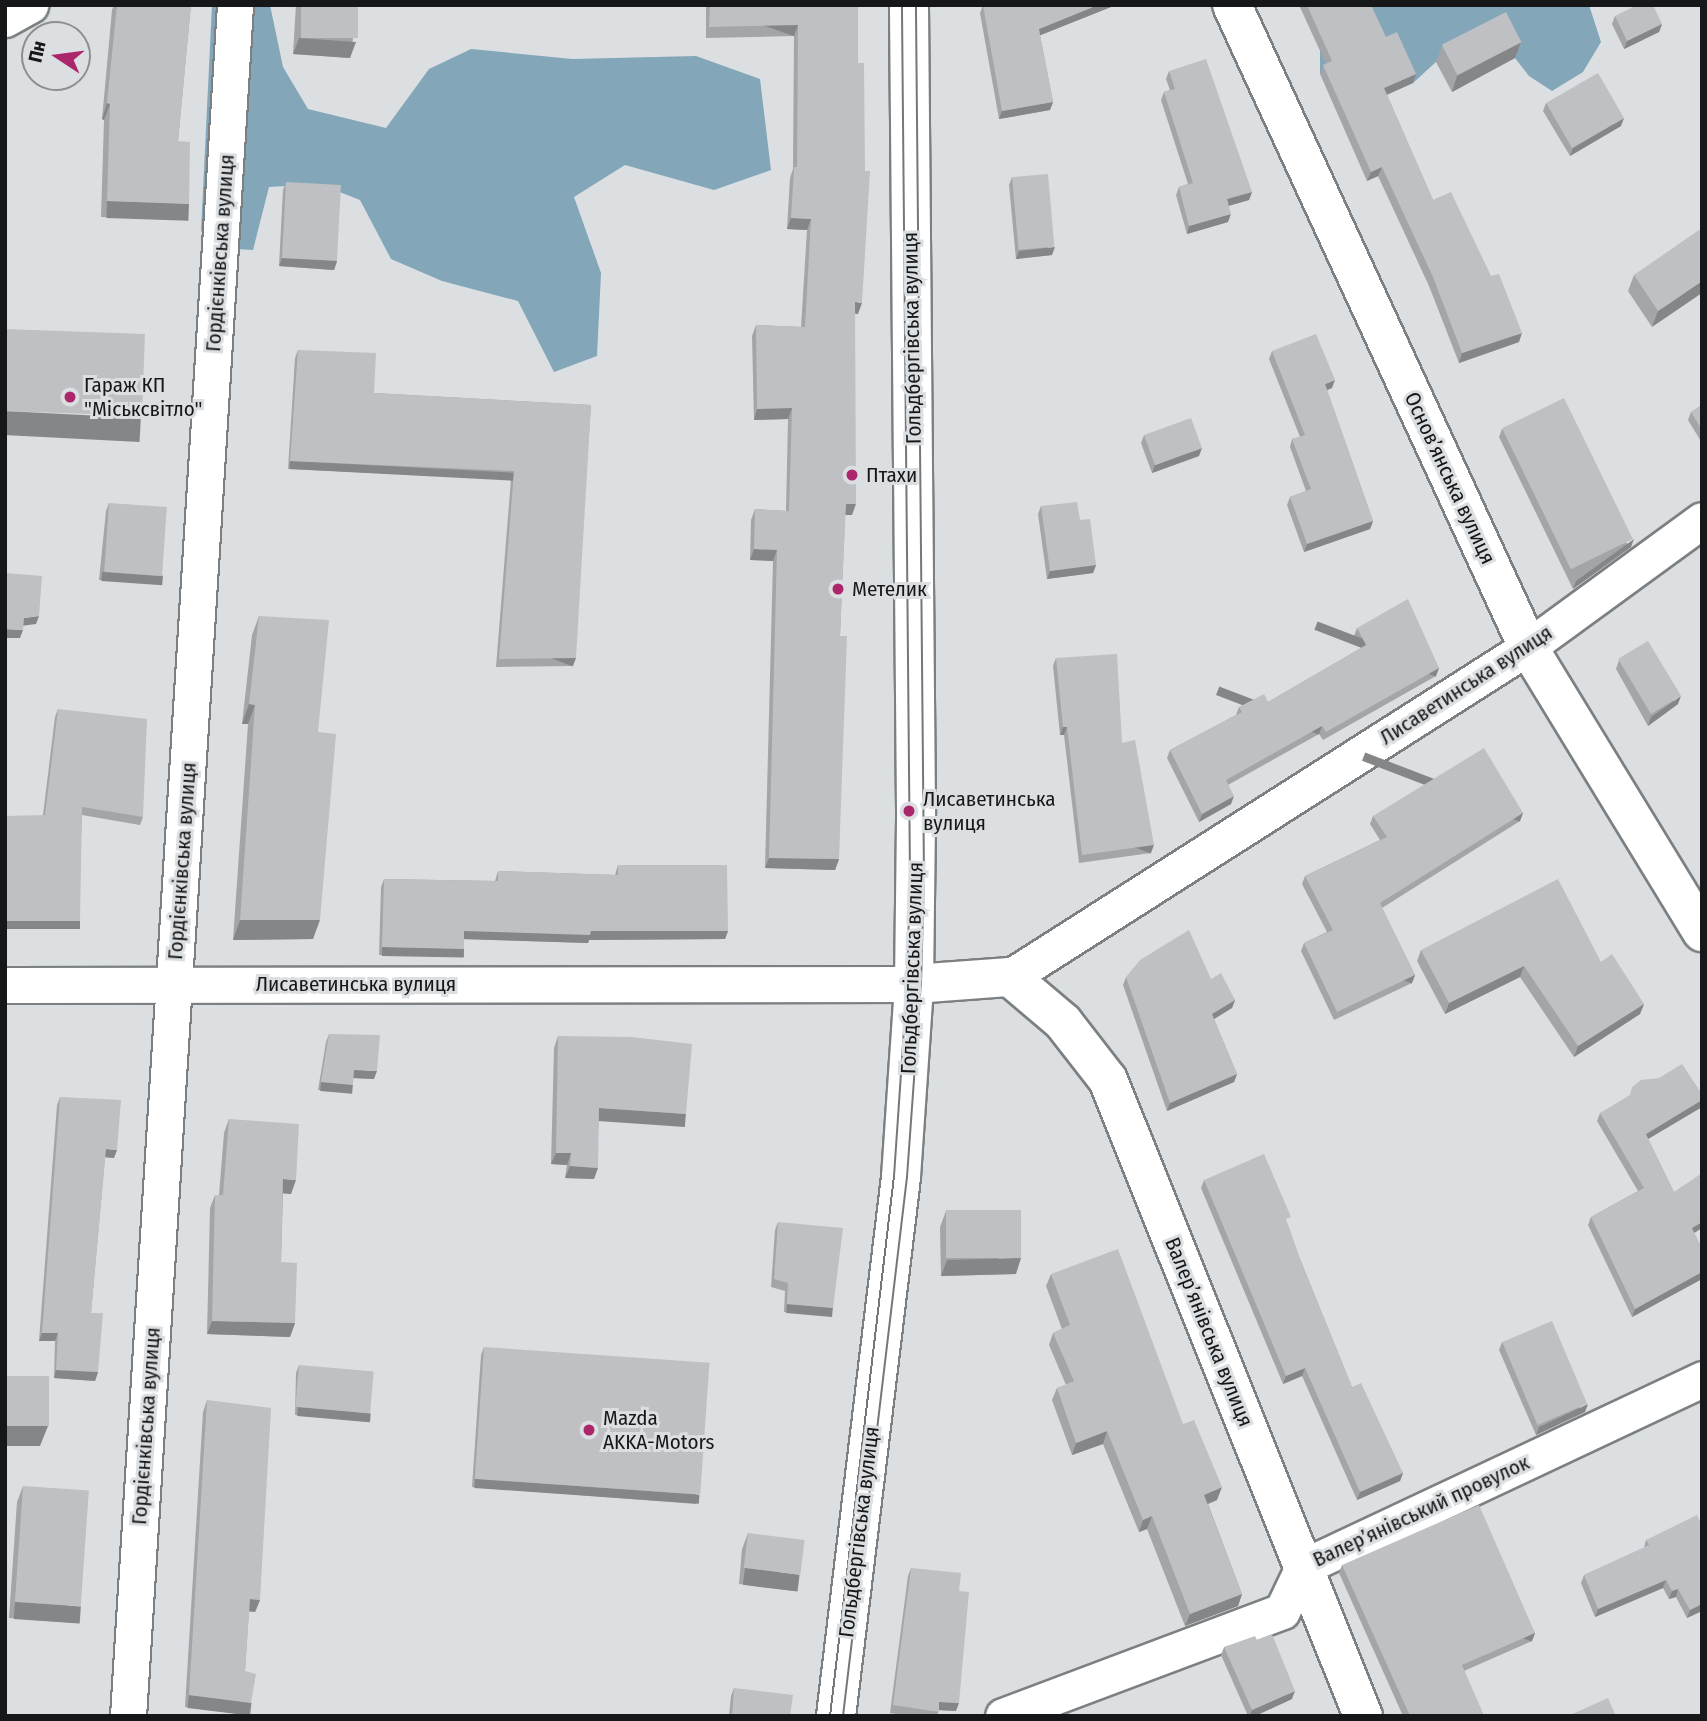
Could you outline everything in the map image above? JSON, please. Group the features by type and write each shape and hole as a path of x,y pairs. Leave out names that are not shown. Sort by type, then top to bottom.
{"street":[{"path":"5,19 30,5"},
{"name":"Гордієнківська вулиця","path":"128,1716 235,5"},
{"name":"Гольдбергівська вулиця","path":"836,1716 901,1177 914,984 916,823 909,5"},
{"name":"Основ’янська вулиця","path":"1232,5 1528,647 1702,932"},
{"name":"Лисаветинська вулиця","path":"5,985 914,984 1010,977 1528,647 1702,520"},
{"name":"Валер’янівська вулиця","path":"1010,977 1063,1023 1108,1080 1363,1716"},
{"name":"Валер’янівський провулок","path":"1003,1716 1282,1611 1303,1567 1702,1379"}],"shaded area":[{"path":"212,5 270,5 283,67 308,109 386,128 429,69 471,49 572,59 696,56 760,79 771,170 714,190 625,165 574,197 601,273 597,356 554,372 518,301 442,281 391,259 360,200 319,184 269,187 253,250 219,248 201,231"},
{"path":"1363,5 1589,5 1601,42 1583,72 1552,91 1529,76 1515,58 1436,62 1413,83 1393,41 1320,74 1320,51 1372,26"}],"building":[{"path":"117,5 191,5 178,141 190,142 189,204 107,201 110,104 107,103"},
{"path":"301,5 358,5 358,38 301,38"},
{"path":"710,5 858,5 858,63 864,63 865,171 870,171 862,303 855,302 856,504 846,504 840,636 847,636 839,859 769,858 777,550 754,549 755,509 789,511 792,408 757,409 756,325 805,327 811,219 791,218 794,167 797,167 798,25 709,27"},
{"path":"983,5 1098,5 1039,29 1053,102 1002,111"},
{"path":"1307,5 1371,5 1386,37 1397,32 1416,74 1384,88 1433,200 1451,192 1491,276 1499,274 1522,333 1462,353 1433,277 1382,167 1371,172 1323,65 1332,61"},
{"path":"1637,5 1653,5 1662,24 1627,41 1615,16"},
{"path":"1506,12 1521,42 1457,75 1442,45"},
{"path":"1206,59 1252,192 1227,199 1231,214 1189,226 1179,187 1193,183 1164,92 1175,89 1169,71"},
{"path":"1598,73 1624,118 1572,148 1546,103"},
{"path":"1048,174 1054,247 1018,250 1012,177"},
{"path":"286,182 341,185 337,261 282,258"},
{"path":"1699,230 1702,234 1702,281 1658,311 1634,275"},
{"name":"Гараж КП \"Міськсвітло\"","path":"5,329 145,334 142,416 5,411"},
{"path":"1316,334 1335,380 1325,384 1373,521 1307,544 1290,497 1311,489 1292,439 1305,435 1272,351"},
{"path":"298,350 376,353 374,393 591,405 576,658 499,659 514,471 290,461"},
{"path":"1564,398 1633,539 1571,569 1502,428"},
{"path":"1702,405 1702,430 1691,412"},
{"path":"1191,418 1202,448 1155,465 1144,435"},
{"path":"1077,502 1080,520 1090,519 1096,565 1050,571 1041,506"},
{"path":"109,503 167,507 162,576 104,572"},
{"path":"5,573 42,576 39,616 24,618 23,630 5,629"},
{"path":"1408,599 1439,668 1326,732 1322,726 1226,780 1234,796 1202,814 1170,750 1242,712 1239,707 1264,694 1268,702 1366,645 1357,628"},
{"path":"259,616 329,620 318,732 336,734 320,920 240,920 255,705 249,704"},
{"path":"1648,641 1681,696 1651,714 1618,659"},
{"path":"1117,654 1122,743 1135,740 1154,845 1082,855 1056,658"},
{"path":"58,709 147,719 143,817 82,807 80,921 5,921 5,816 45,815"},
{"path":"1484,748 1523,813 1380,903 1415,975 1337,1012 1304,943 1333,930 1305,876 1387,837 1373,816"},
{"path":"618,865 727,865 728,931 591,931 590,935 464,931 464,949 382,947 384,879 498,881 498,871 618,875"},
{"path":"1558,879 1601,962 1612,954 1644,1004 1578,1046 1524,966 1449,1003 1421,950"},
{"path":"1189,930 1211,979 1221,973 1235,1000 1212,1014 1237,1074 1170,1103 1126,977 1140,960"},
{"path":"329,1034 380,1035 377,1071 354,1070 353,1085 321,1082"},
{"path":"558,1036 631,1037 692,1044 686,1114 599,1108 598,1168 570,1166 571,1153 556,1153"},
{"path":"1682,1064 1702,1094 1702,1100 1646,1134 1674,1192 1702,1173 1702,1222 1692,1228 1702,1249 1702,1272 1635,1309 1591,1217 1644,1188 1600,1113 1630,1095 1632,1087 1641,1080 1659,1078"},
{"path":"60,1097 121,1100 117,1150 106,1149 91,1313 103,1313 98,1372 56,1370 58,1333 42,1333"},
{"path":"229,1119 299,1124 296,1180 283,1179 281,1262 297,1263 295,1323 212,1321 215,1195 223,1195"},
{"path":"1264,1154 1291,1217 1286,1219 1298,1254 1352,1387 1361,1383 1403,1473 1360,1492 1305,1368 1286,1376 1204,1180"},
{"path":"946,1210 1021,1210 1021,1258 946,1258"},
{"path":"778,1222 843,1228 833,1308 787,1304 788,1283 774,1279"},
{"path":"1118,1249 1183,1424 1194,1420 1222,1487 1204,1495 1242,1594 1190,1614 1152,1516 1143,1520 1107,1431 1076,1443 1057,1388 1074,1381 1053,1333 1070,1325 1051,1274"},
{"path":"1552,1321 1587,1404 1537,1425 1502,1342"},
{"name":"Mazda AKKA-Motors","path":"484,1347 709,1363 700,1494 475,1479"},
{"path":"299,1365 374,1372 370,1413 295,1407"},
{"path":"5,1376 49,1376 49,1426 5,1426"},
{"path":"207,1400 271,1408 260,1600 250,1599 245,1671 256,1674 251,1703 189,1695"},
{"path":"23,1486 89,1491 81,1606 15,1602"},
{"path":"1479,1505 1535,1633 1462,1665 1484,1716 1410,1716 1342,1565"},
{"path":"1697,1515 1702,1526 1702,1604 1690,1610 1678,1589 1672,1591 1666,1580 1598,1609 1584,1575 1649,1545 1646,1540"},
{"path":"748,1533 805,1540 800,1575 744,1568"},
{"path":"911,1568 961,1573 959,1591 969,1592 959,1703 939,1702 939,1712 893,1705"},
{"path":"1272,1634 1295,1691 1252,1710 1224,1647 1255,1636 1257,1640"},
{"path":"734,1688 793,1695 790,1716 732,1716"},
{"path":"1608,1698 1616,1716 1568,1716"}],"tram line":[{"path":"830,1716 894,1176 907,984 910,876 902,5"},
{"path":"843,1716 907,1177 921,984 924,876 916,5"}],"place":[{"name":"Гараж КП \"Міськсвітло\"","path":"70,397"},
{"name":"Птахи","path":"852,475"},
{"name":"Метелик","path":"838,589"},
{"name":"Лисаветинська вулиця","path":"909,811"},
{"name":"Mazda AKKA-Motors","path":"589,1430"}]}
